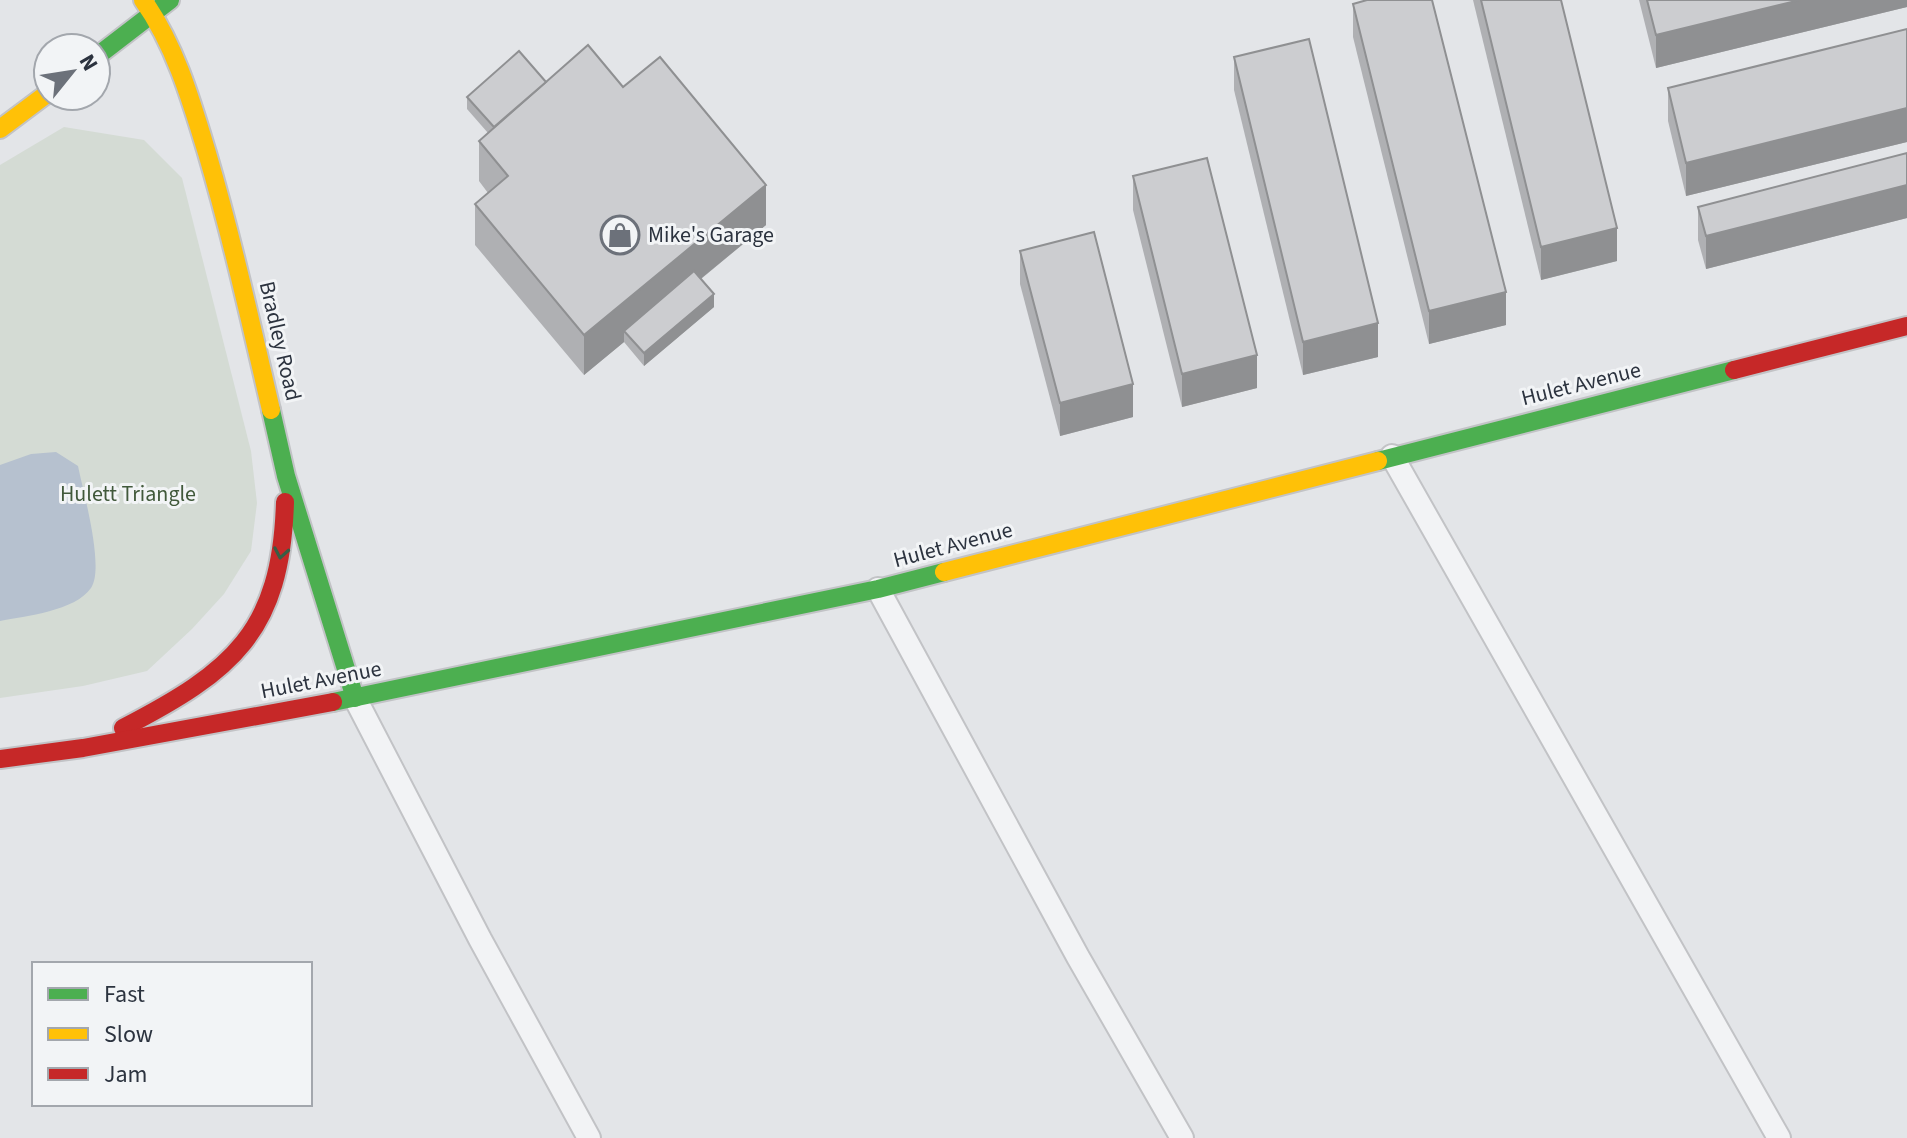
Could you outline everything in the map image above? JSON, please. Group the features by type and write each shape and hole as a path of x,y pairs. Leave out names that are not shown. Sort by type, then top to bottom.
{"main road":[{"path":"112,42 148,7 170,0"},
{"name":"Bradley Road","path":"148,7 188,89 230,230 286,476 355,698"},
{"path":"0,129 32,105"},
{"name":"Hulet Avenue","path":"0,759 83,748 355,698 878,589 1907,326"},
{"path":"83,748 165,707 230,658 254,627 272,596 284,549 286,476"}],"lane":[{"path":"1392,456 1779,1138"},
{"path":"878,589 1078,957 1182,1138"},
{"path":"355,698 480,939 589,1138"}],"green space":[{"name":"Hulett Triangle","path":"64,127 144,140 182,178 251,451 257,503 251,551 224,594 147,671 83,686 0,698 0,165"}],"water":[{"path":"56,452 78,466 94,547 95,578 84,596 74,602 49,611 0,621 0,465 31,454"}],"building":[{"path":"1367,0 1432,0 1506,292 1429,311 1353,4"},
{"path":"1481,0 1561,0 1617,228 1541,247"},
{"path":"1647,0 1800,0 1656,35"},
{"path":"1907,29 1907,108 1686,163 1668,88"},
{"path":"1309,39 1378,323 1303,342 1234,57"},
{"name":"Mike's Garage","path":"588,45 623,87 660,57 766,185 584,335 475,204 508,176 479,141"},
{"path":"519,51 546,82 494,127 467,97"},
{"path":"1907,153 1907,185 1706,236 1698,207"},
{"path":"1207,158 1257,355 1182,374 1133,176"},
{"path":"1094,232 1133,384 1060,403 1020,251"},
{"path":"694,271 714,294 644,353 624,331"}],"traffic: fast":[{"path":"112,45 170,0"},
{"path":"1378,461 1734,370"},
{"path":"271,410 286,476 355,698"},
{"path":"333,702 878,589 944,572"}],"traffic: slow":[{"path":"143,0 173,54 195,113 225,217 271,410"},
{"path":"0,129 32,105"},
{"path":"944,572 1378,461"}],"traffic: jam":[{"path":"1734,370 1907,326"},
{"path":"123,728 194,687 222,666 244,642 261,616 273,584 281,547 285,502"},
{"path":"0,759 83,748 333,702"}],"place":[{"name":"Mike's Garage","path":"620,235"}]}
